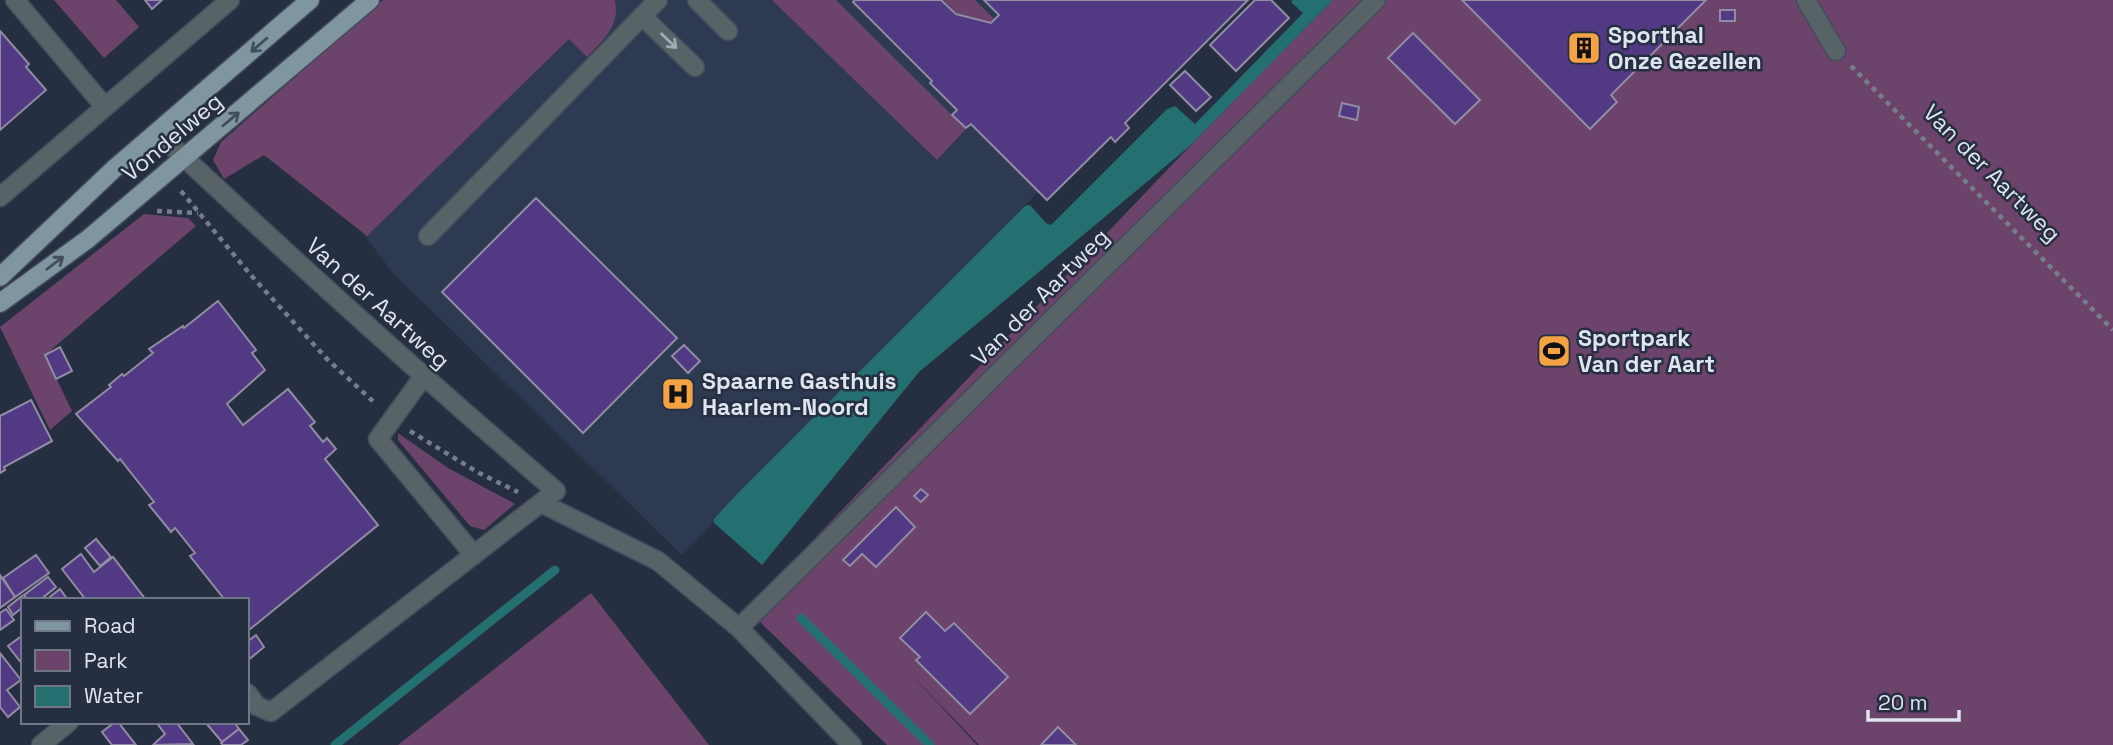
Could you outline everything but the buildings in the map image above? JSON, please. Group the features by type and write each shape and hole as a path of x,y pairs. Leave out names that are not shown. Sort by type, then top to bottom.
{"main road":[{"name":"Vondelweg","path":"0,277 88,192 310,0"},
{"name":"Vondelweg","path":"0,303 88,239 370,0"}],"street":[{"path":"15,0 105,107"},
{"path":"0,197 230,0"},
{"path":"428,236 658,0"},
{"path":"697,0 728,32"},
{"name":"Van der Aartweg","path":"739,628 1376,0"},
{"path":"1806,0 1836,51"},
{"path":"642,16 695,67"},
{"name":"Van der Aartweg","path":"157,132 423,377 556,491 541,503"},
{"path":"423,377 378,439 474,555"},
{"path":"248,694 257,706 271,712 541,503 658,561 739,628 852,745"},
{"path":"41,745 67,724"}],"path":[{"name":"Van der Aartweg","path":"1836,51 2113,330"},
{"path":"151,211 198,214 327,359 367,397 409,430 479,473 541,503"}],"shaded area":[{"name":"Spaarne Gasthuis Haarlem-Noord","path":"464,0 1227,0 682,555 393,273 301,152"}],"green space":[{"path":"54,0 116,0 139,27 104,58"},
{"path":"383,0 615,0 616,9 609,32 587,57 569,39 367,236 264,155 224,179 213,160 221,142"},
{"path":"772,0 836,0 966,129 937,160"},
{"path":"943,0 975,0 994,19 991,23 957,13"},
{"name":"Sportpark Van der Aart","path":"1333,0 2113,0 2113,745 979,745 905,668 977,745 887,745 760,622 809,569 797,557"},
{"path":"144,214 188,218 196,226 45,355 72,411 50,430 0,327"},
{"path":"398,433 448,468 515,504 484,530 470,526 398,440"},
{"path":"591,593 709,745 398,745"}],"water":[{"path":"1333,0 1191,145 919,372 762,565 714,523 714,519 736,495 1025,206 1030,205 1051,225 1167,109 1175,106 1195,124 1303,13 1291,2"}],"waterway":[{"path":"335,745 555,570"},
{"path":"801,618 930,745"}],"place":[{"name":"Sporthal Onze Gezellen","path":"1584,48"},
{"name":"Sportpark Van der Aart","path":"1554,351"},
{"name":"Spaarne Gasthuis Haarlem-Noord","path":"678,394"}]}
